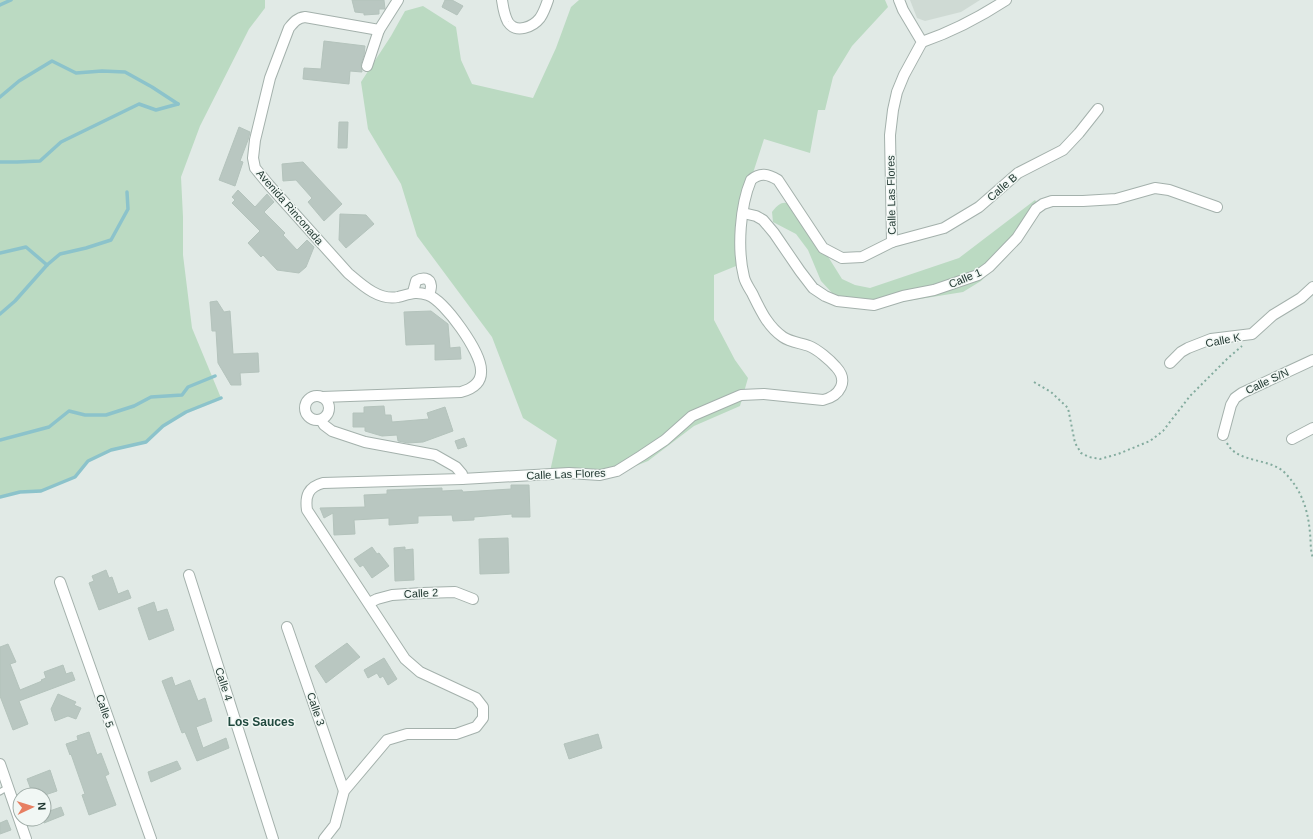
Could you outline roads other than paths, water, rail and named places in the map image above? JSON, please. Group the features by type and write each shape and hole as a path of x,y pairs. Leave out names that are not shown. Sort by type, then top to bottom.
{"street":[{"path":"367,66 379,30 398,0"},
{"path":"502,0 508,23 516,28 523,29 539,19 544,13 548,0"},
{"path":"899,0 903,10 922,42 942,35 1006,0"},
{"name":"Avenida Rinconada","path":"379,30 305,17 294,21 289,28 270,78 255,140 253,158 255,168 269,185 348,273 359,283 374,293 385,297 397,297 413,292 429,295"},
{"name":"Calle Las Flores","path":"324,839 335,824 344,791 387,740 407,734 456,734 476,727 483,718 483,708 476,698 420,672 405,659 307,510 306,502 309,491 313,487 323,483 462,479 569,473 600,475 617,471 665,440 692,416 741,395 764,394 823,400 831,398 838,393 841,388 841,382 840,373 837,368 811,347 784,338 771,327 759,309 744,278 740,246 740,229 743,213 751,180 759,175 770,175 778,180 823,248 833,254 842,258 862,257 892,242 890,135 893,110 897,92 904,75 922,42"},
{"name":"Calle B","path":"892,242 944,228 979,207 1018,173 1063,150 1098,109"},
{"name":"Calle 1","path":"743,213 756,216 763,220 813,288 825,296 837,301 874,305 903,296 934,290 978,274 989,267 1017,238 1036,209 1043,204 1052,201 1116,199 1127,197 1147,189 1155,188 1169,190 1217,207"},
{"path":"335,398 325,414 313,420 307,415 305,408 306,404 311,398 319,396 335,398 461,392 476,385 480,380 482,371 477,355 460,326 445,309 429,295 431,283 424,278 421,278 416,281 413,292"},
{"name":"Calle K","path":"1170,363 1180,352 1212,339 1252,334 1273,315 1301,298 1313,287"},
{"name":"Calle S/N","path":"1223,435 1231,405 1235,398 1242,393 1313,360"},
{"path":"322,397 326,400 324,425 332,431 366,442 435,455 456,467 462,474 462,479"},
{"path":"1292,439 1313,428"},
{"name":"Calle 4","path":"189,575 273,839"},
{"name":"Calle 5","path":"60,582 151,839"},
{"name":"Calle 2","path":"369,603 392,595 423,593 455,592 473,599"},
{"name":"Calle 3","path":"287,627 344,791"},
{"path":"0,764 4,790 26,839"}],"waterway":[{"path":"0,5 11,0"},
{"path":"0,97 19,81 52,61 76,73 102,71 125,72 178,104"},
{"path":"0,162 40,161 61,142 139,104 156,110 178,104"},
{"path":"0,314 15,301 47,265 60,254 111,240 128,209 127,192"},
{"path":"0,253 26,247 47,265"},
{"path":"0,440 49,427 69,411 85,415 106,415 134,406 151,397 182,395 188,387 215,376"},
{"path":"0,497 20,492 41,491 75,477 88,461 111,450 146,442 163,426 186,412 221,398"}],"district":[{"name":"Los Sauces","path":"261,722"}]}
